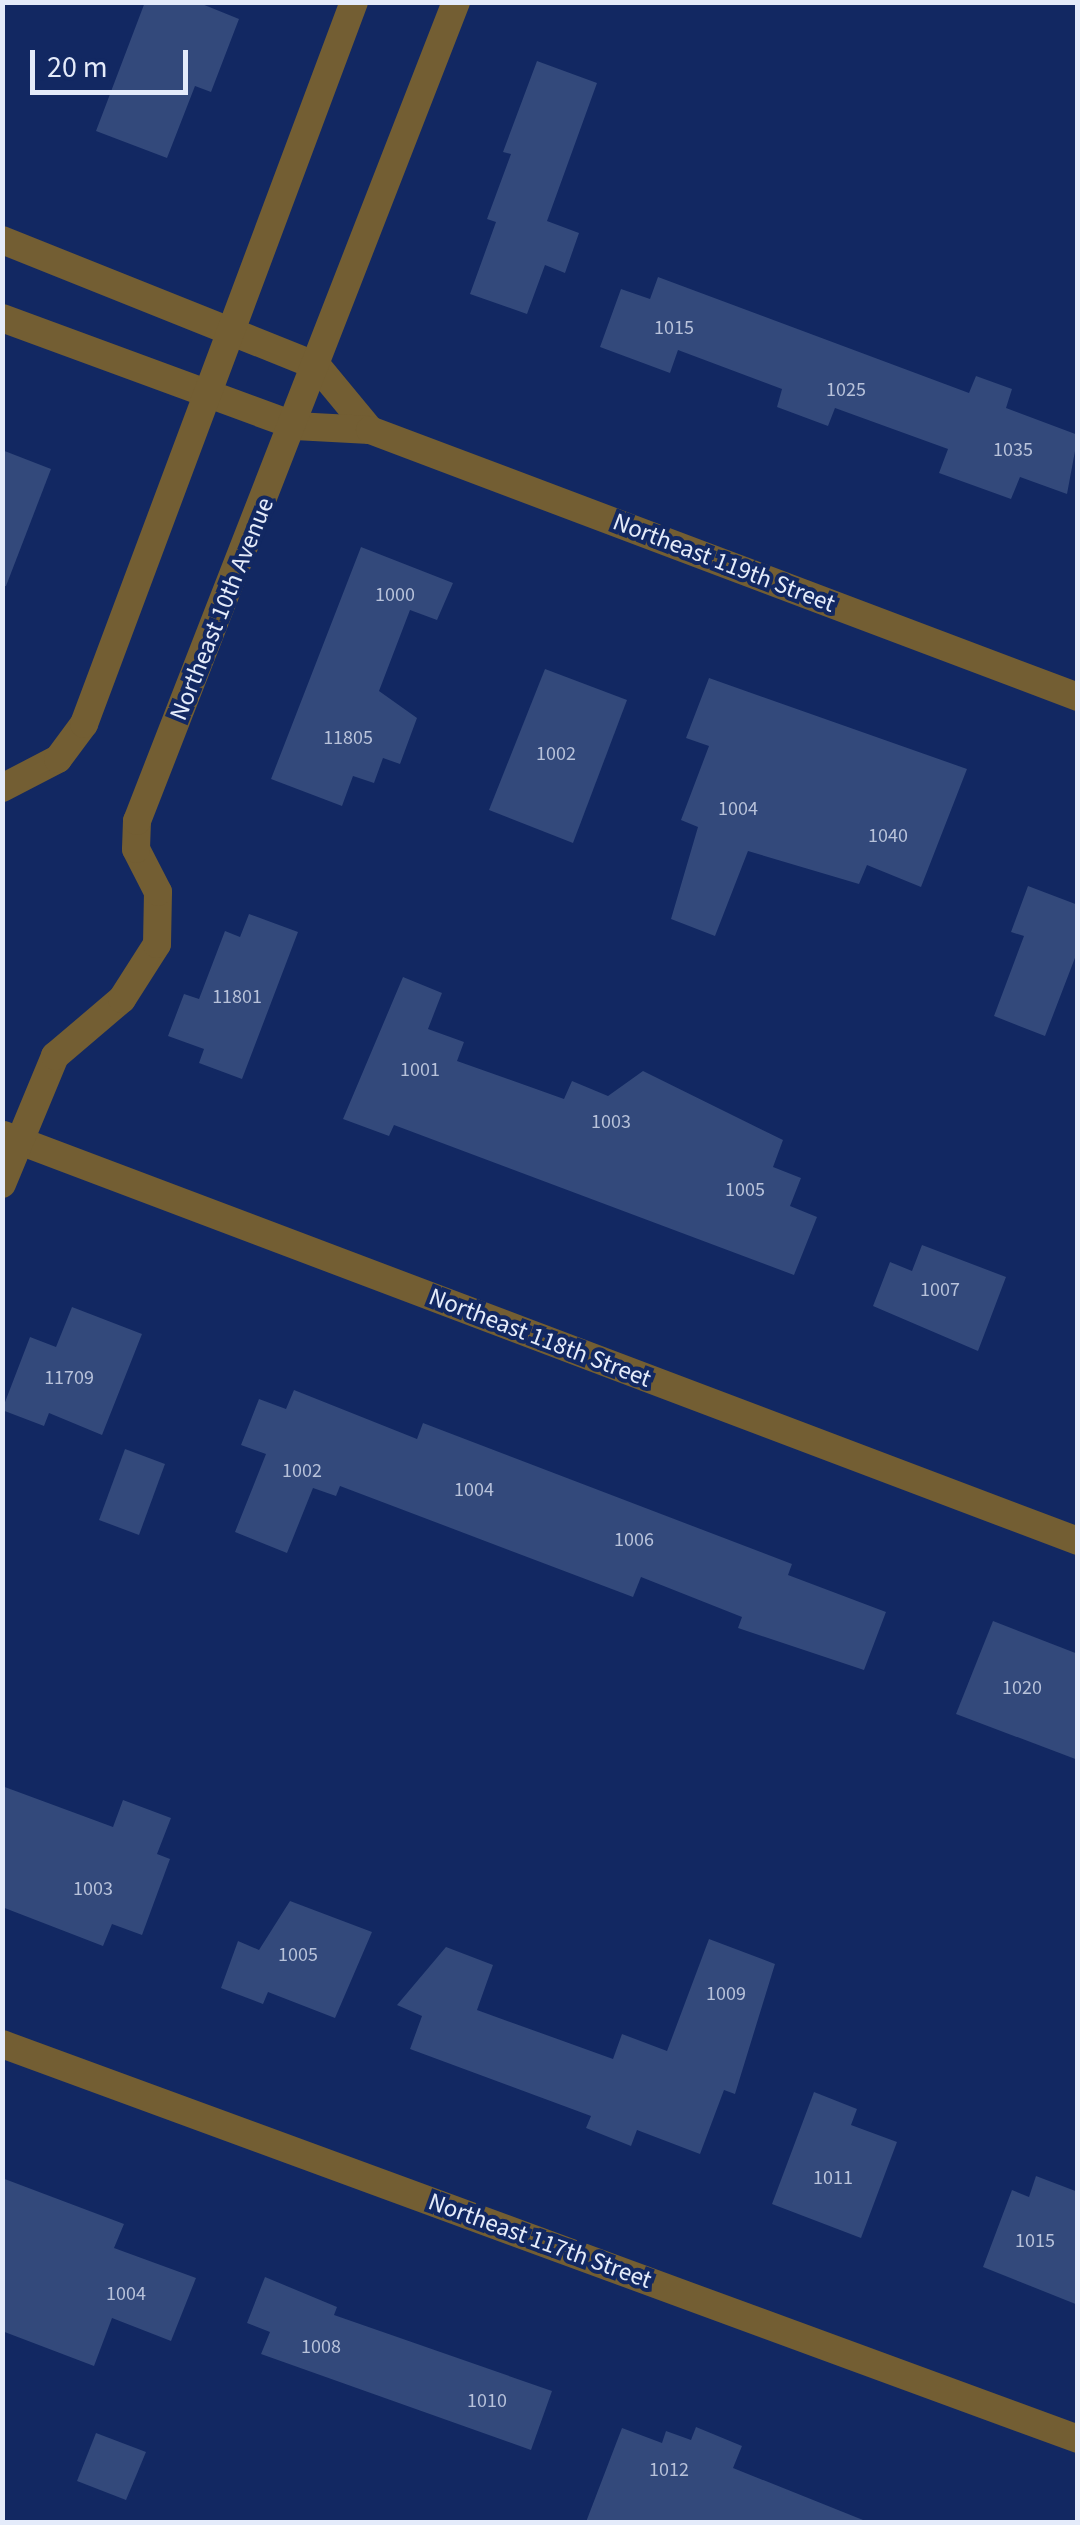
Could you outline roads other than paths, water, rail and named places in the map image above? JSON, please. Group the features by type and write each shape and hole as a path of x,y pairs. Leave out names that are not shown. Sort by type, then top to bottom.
{"street":[{"path":"2,788 58,759 84,724 225,329 354,2"},
{"name":"Northeast 10th Avenue","path":"2,1184 11,1138 55,1056 122,999 157,944 158,892 136,849 137,821 456,2"},
{"name":"Northeast 119th Street","path":"2,240 317,366 370,430"},
{"name":"Northeast 119th Street","path":"2,318 294,426 370,430 1078,697"},
{"name":"Northeast 118th Street","path":"11,1138 1078,1541"},
{"name":"Northeast 117th Street","path":"2,2044 1078,2439"}]}
